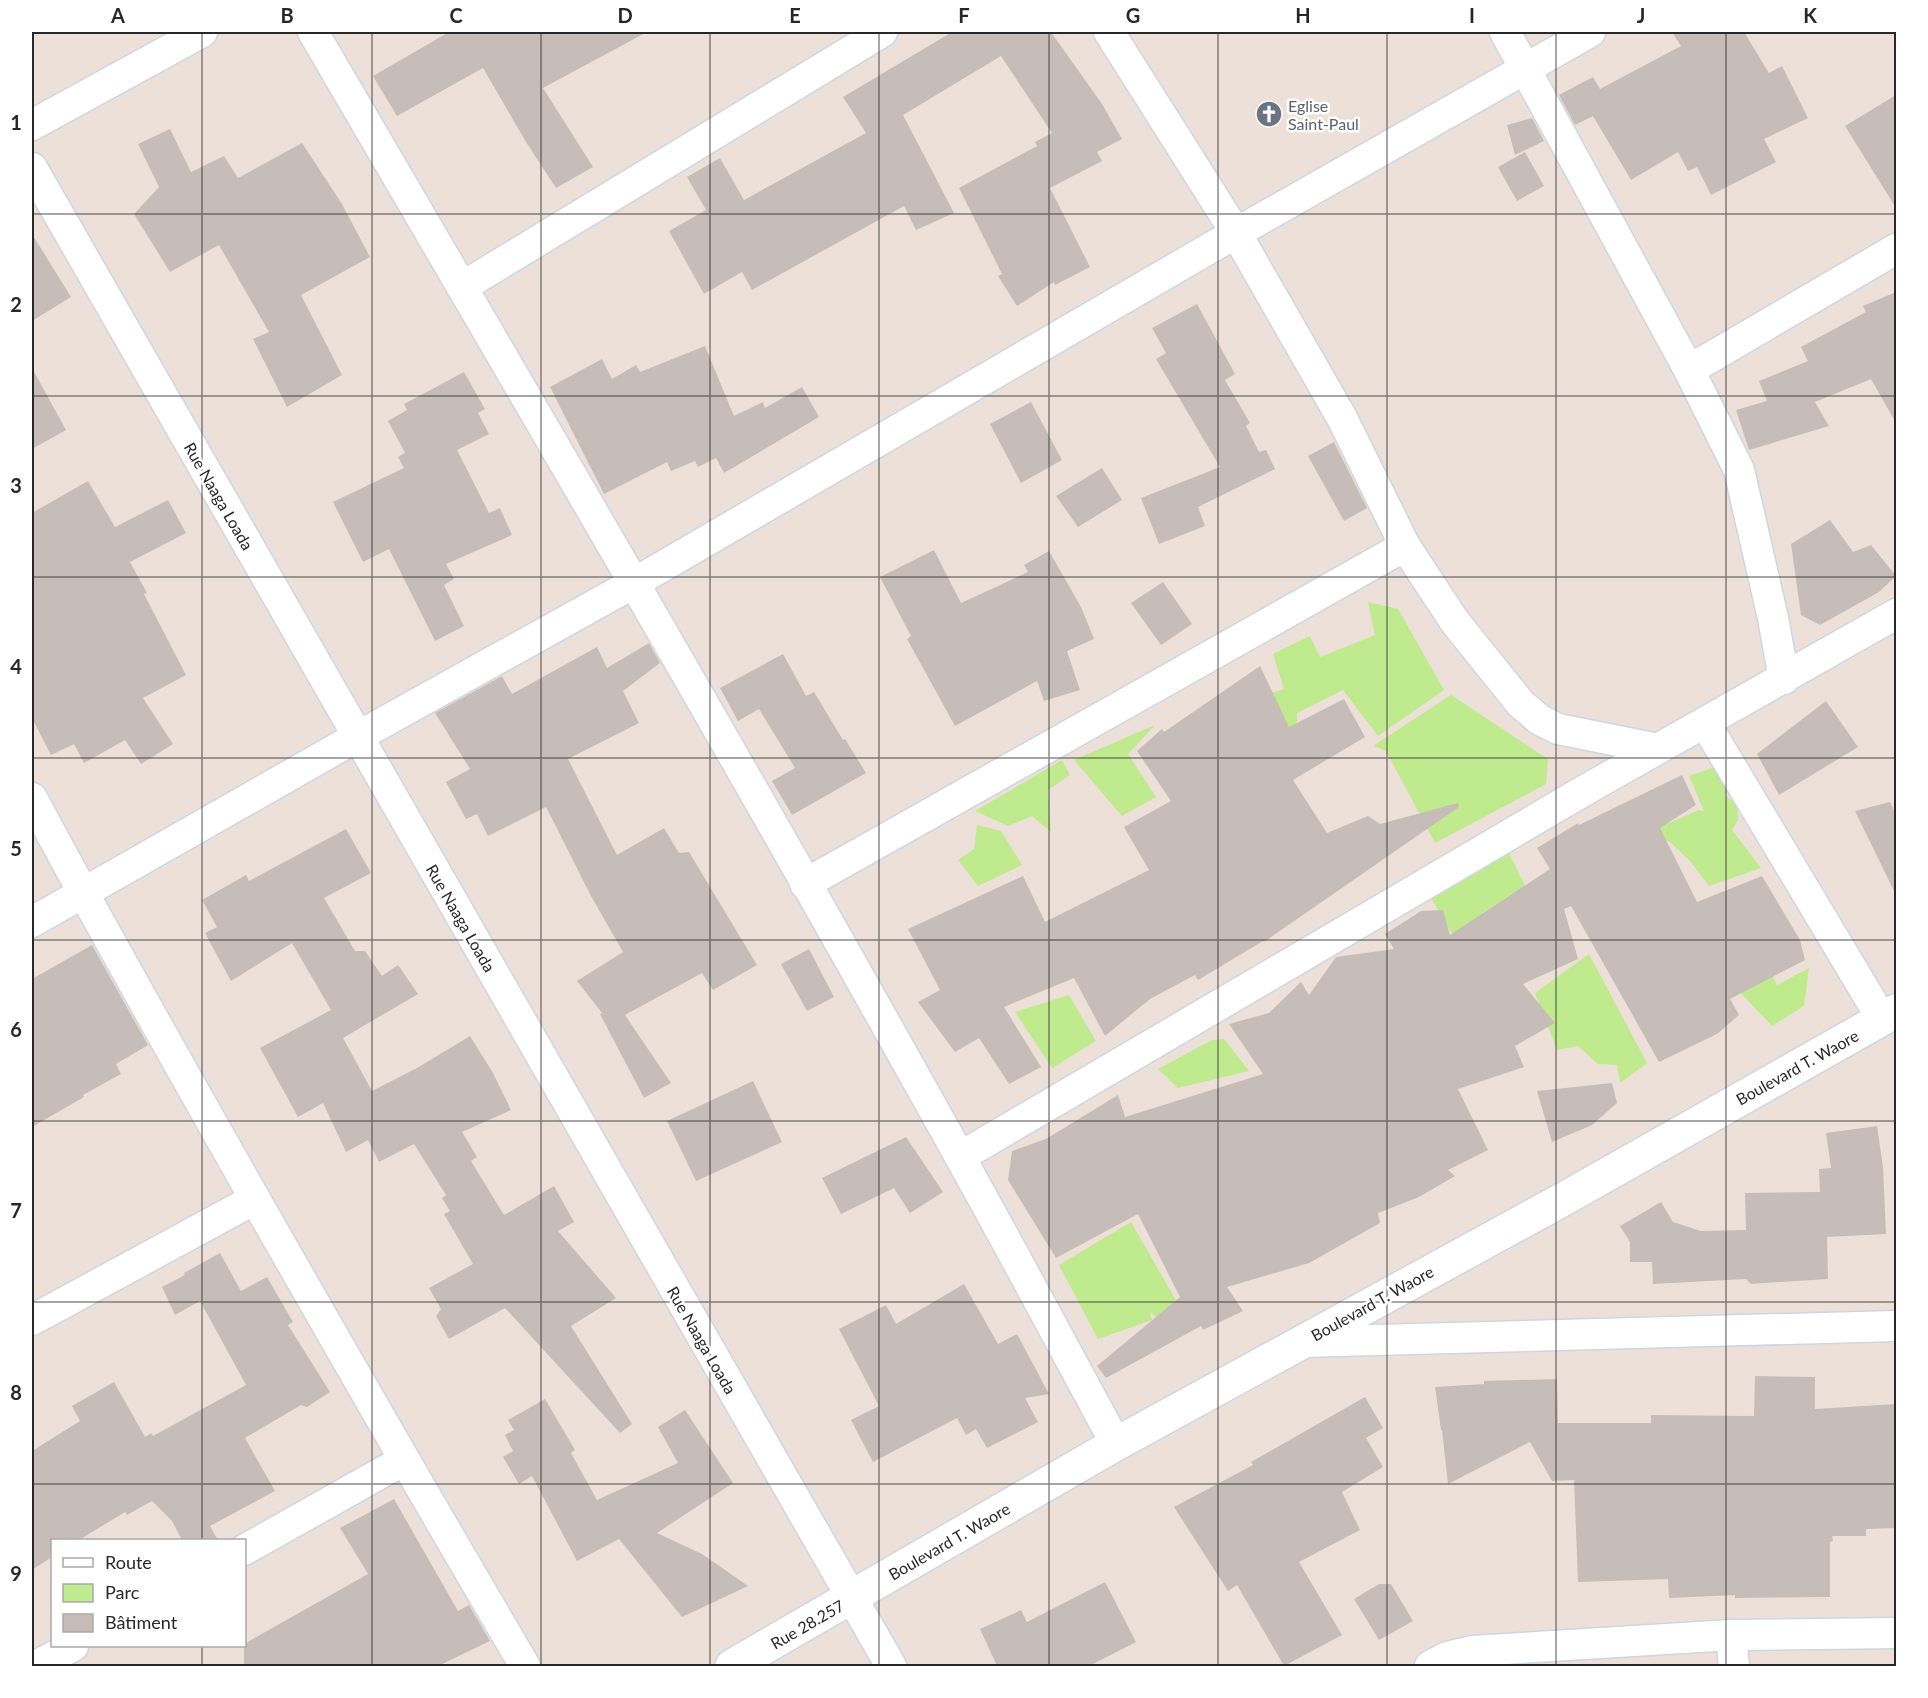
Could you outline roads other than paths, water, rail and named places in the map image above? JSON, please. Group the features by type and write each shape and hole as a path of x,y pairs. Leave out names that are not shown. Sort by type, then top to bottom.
{"street":[{"path":"32,125 202,32"},
{"path":"313,32 634,583 960,1157 1116,1444"},
{"path":"462,287 882,32"},
{"path":"1109,32 1236,233 1342,418 1405,546 1455,622 1521,704 1540,720 1558,729 1658,749"},
{"path":"1505,32 1689,370 1739,470 1773,618 1784,679"},
{"path":"32,922 357,736 634,583 1236,233 1590,32"},
{"name":"Rue Naaga Loada","path":"32,168 850,1599 891,1666"},
{"path":"1689,370 1896,249"},
{"path":"805,884 1405,546"},
{"path":"960,1157 1576,795 1896,614"},
{"path":"1705,723 1889,1015"},
{"path":"32,798 82,893 255,1199 525,1666"},
{"name":"Boulevard T. Waore","path":"850,1599 1116,1444 1569,1196 1889,1015"},
{"path":"32,1320 255,1199"},
{"path":"1301,1342 1896,1326"},
{"path":"246,1549 404,1460"},
{"name":"Rue 28.257","path":"732,1666 850,1599"},
{"path":"1430,1666 1448,1657 1472,1650 1731,1635 1896,1633"},
{"path":"1731,1635 1734,1666"},
{"path":"36,1666 71,1647"}],"place":[{"name":"Eglise Saint-Paul","path":"1269,114"}]}
